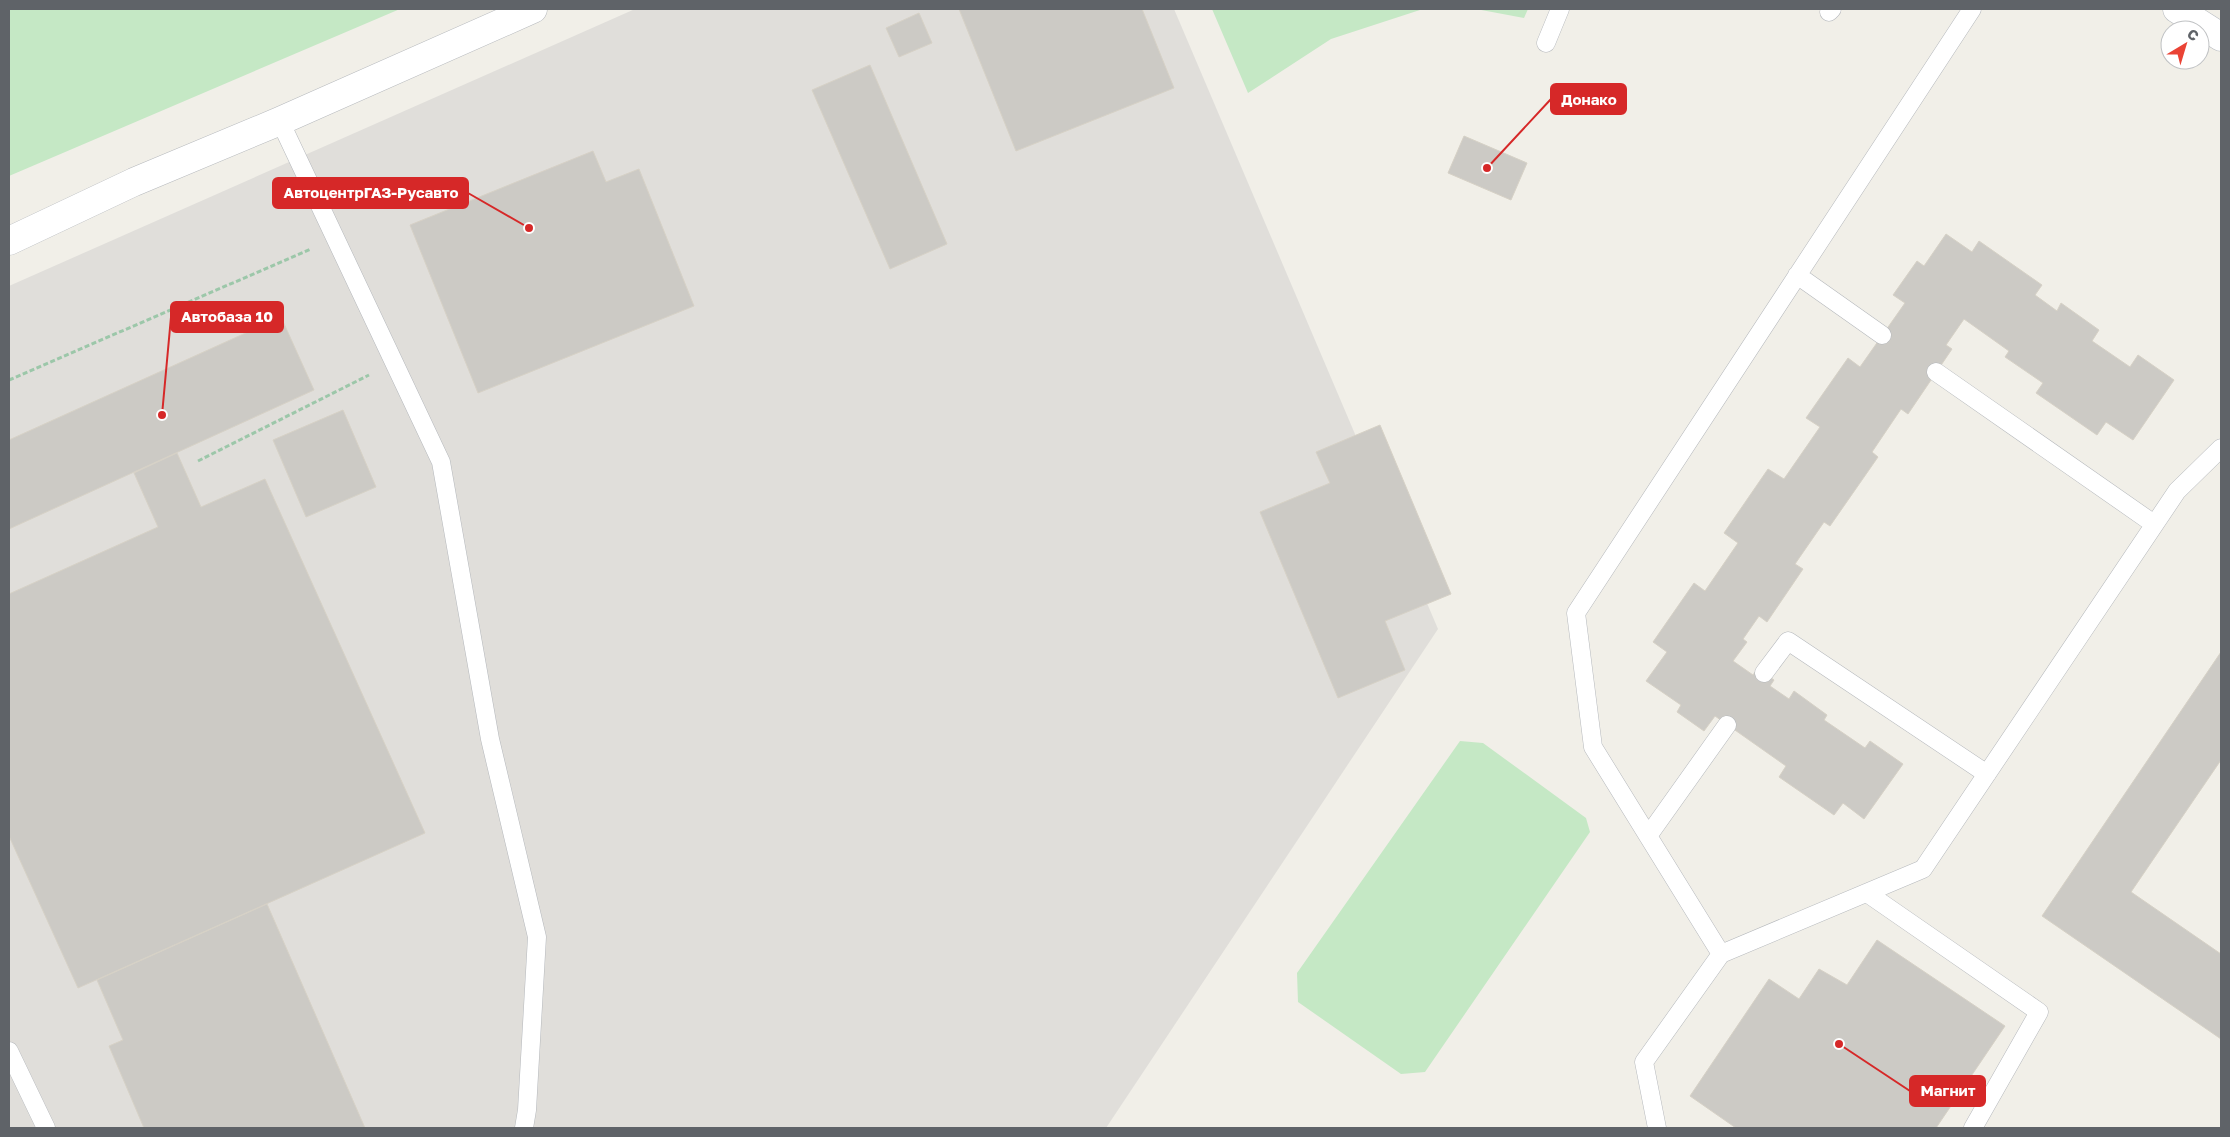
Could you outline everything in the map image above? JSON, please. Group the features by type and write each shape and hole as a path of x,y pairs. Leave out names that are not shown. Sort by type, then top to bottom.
{"street":[{"path":"9,241 134,182 280,121 533,9"},
{"path":"2177,9 2221,37"}],"lane":[{"path":"1546,43 1560,9"},
{"path":"1721,954 1593,747 1576,613 1972,9"},
{"path":"280,121 441,462 490,739 538,937 527,1110 524,1128"},
{"path":"1797,275 1882,335"},
{"path":"1936,372 2154,524"},
{"path":"1657,1128 1644,1062 1721,954 1924,869 2177,491 2221,448"},
{"path":"1764,673 1788,641 1987,774"},
{"path":"1648,836 1727,725"},
{"path":"1867,893 2039,1012 1973,1128"},
{"path":"9,1051 46,1128"}],"path":[{"path":"9,380 336,238"},
{"path":"198,461 394,363"}],"shaded area":[{"path":"635,9 1174,9 1438,629 1106,1128 9,1128 9,286"}],"green space":[{"path":"9,9 400,9 9,176"},
{"path":"1212,9 1423,9 1331,39 1248,93"},
{"path":"1476,9 1528,9 1524,18"},
{"path":"1460,741 1483,743 1586,818 1590,832 1425,1072 1401,1074 1298,1002 1297,973"}],"building":[{"path":"959,9 1142,9 1174,88 1016,151"},
{"path":"919,13 932,43 899,57 886,28"},
{"path":"870,65 947,244 890,269 812,90"},
{"path":"1464,136 1527,163 1511,200 1448,173"},
{"path":"593,151 606,182 639,169 694,306 478,393 410,225"},
{"path":"1946,234 1972,252 1979,241 2042,285 2035,295 2057,311 2061,303 2099,330 2092,341 2130,367 2138,355 2174,380 2133,440 2106,422 2097,435 2036,393 2043,383 2005,357 2009,351 1964,319 1946,345 1952,349 1908,414 1901,409 1872,452 1878,457 1830,526 1824,522 1795,564 1803,569 1767,622 1759,616 1743,639 1747,642 1733,661 1753,675 1758,668 1774,680 1770,686 1789,699 1794,691 1827,715 1824,720 1865,748 1870,741 1903,764 1864,819 1843,803 1834,815 1779,777 1786,766 1715,716 1704,731 1677,712 1681,705 1646,681 1667,652 1653,642 1694,583 1705,591 1738,543 1724,533 1768,469 1784,479 1820,427 1806,418 1848,358 1860,367 1905,303 1893,295 1917,261 1924,266"},
{"path":"281,317 314,390 9,529 9,440"},
{"path":"343,410 376,487 306,517 273,440"},
{"path":"1380,425 1451,594 1385,621 1405,670 1338,698 1260,512 1330,483 1316,452"},
{"path":"177,453 201,507 265,479 425,833 78,988 9,836 9,594 158,527 134,473"},
{"path":"2221,652 2221,760 2131,892 2221,954 2221,1039 2042,916"},
{"path":"267,904 365,1128 144,1128 109,1046 123,1040 97,980"},
{"path":"1877,940 2005,1026 1936,1128 1736,1128 1690,1096 1769,979 1799,999 1819,969 1847,985"}],"place":[{"name":"Донако","path":"1487,168"},
{"name":"АвтоцентрГАЗ-Русавто","path":"529,228"},
{"name":"Автобаза 10","path":"162,415"},
{"name":"Магнит","path":"1839,1044"}]}
